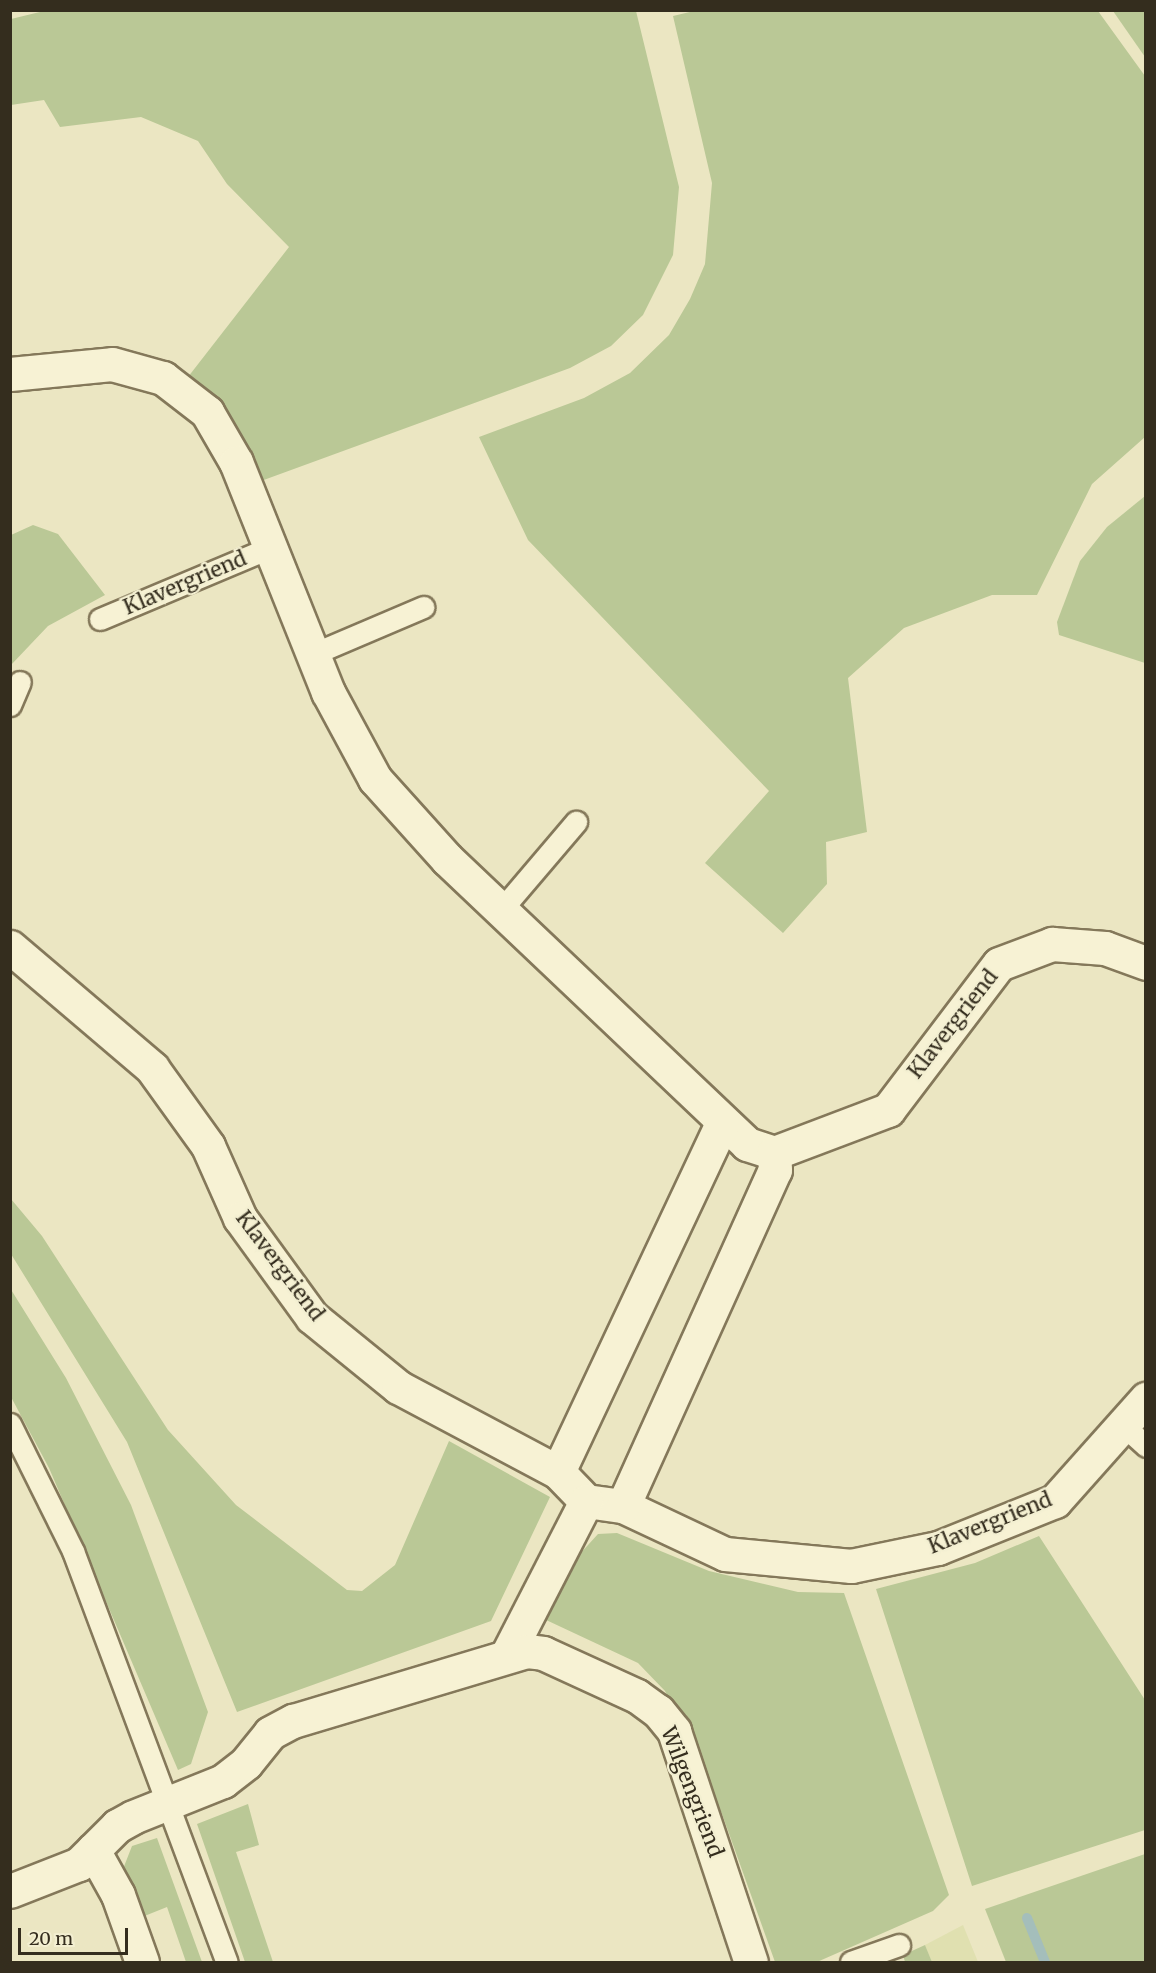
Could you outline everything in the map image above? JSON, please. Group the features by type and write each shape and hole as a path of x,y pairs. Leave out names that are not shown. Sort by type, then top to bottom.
{"street":[{"name":"Klavergriend","path":"10,374 112,364 164,378 207,412 236,462 313,654 375,779 501,910 722,1124 747,1144 774,1153 888,1110 999,964 1052,944 1106,948 1146,963"},
{"name":"Klavergriend","path":"10,947 152,1068 208,1146 240,1218 312,1317 398,1387 558,1472 586,1501 623,1506 725,1554 851,1566 938,1548 1055,1501 1135,1436 1146,1399"},
{"path":"558,1472 722,1124"},
{"path":"623,1506 776,1170 774,1153"},
{"path":"508,1653 586,1501"},
{"name":"Wilgengriend","path":"10,1891 59,1874 93,1850 117,1826 223,1781 246,1764 270,1733 293,1721 508,1653 543,1653 658,1711 674,1731 751,1962"},
{"path":"93,1850 118,1895 142,1962"}],"lane":[{"name":"Klavergriend","path":"100,619 271,547"},
{"path":"313,654 423,607"},
{"path":"10,705 20,682"},
{"path":"501,910 576,822"},
{"path":"10,1424 74,1551 227,1962"},
{"path":"851,1962 899,1945"}],"green space":[{"path":"44,11 636,11 679,187 673,255 643,315 611,346 570,368 261,481 181,386 289,247 227,184 198,141 141,117 60,127 44,100 11,105 11,19"},
{"path":"694,11 1098,11 1145,76 1145,437 1092,484 1037,595 992,595 904,628 848,678 867,832 826,842 827,884 783,933 705,863 769,791 528,540 479,437 584,398 630,373 669,335 690,299 705,264 712,183 673,16"},
{"path":"1113,11 1145,11 1145,57"},
{"path":"1145,496 1145,663 1059,635 1057,622 1080,561 1107,527"},
{"path":"33,525 58,534 105,595 48,626 11,665 11,535"},
{"path":"11,1199 42,1236 168,1430 236,1505 347,1590 362,1591 395,1565 449,1441 550,1497 491,1621 237,1712 127,1442 11,1254"},
{"path":"10,1288 66,1378 131,1505 208,1712 191,1764 178,1770 49,1468 11,1397"},
{"path":"617,1533 709,1571 798,1592 844,1593 949,1895 933,1911 817,1962 775,1962 722,1814 665,1691 638,1663 544,1619 578,1556 598,1534"},
{"path":"1039,1536 1145,1700 1145,1830 972,1886 876,1589 975,1563"},
{"path":"248,1804 259,1845 236,1852 273,1962 245,1962 197,1824"},
{"path":"157,1838 202,1962 186,1962 167,1907 137,1919 123,1869 132,1846"},
{"path":"1145,1854 1145,1962 1006,1962 985,1909"},
{"path":"963,1925 978,1962 932,1962 925,1945"},
{"path":"925,1945 932,1962 905,1962 903,1955"}],"waterway":[{"path":"1027,1918 1045,1962"}]}
